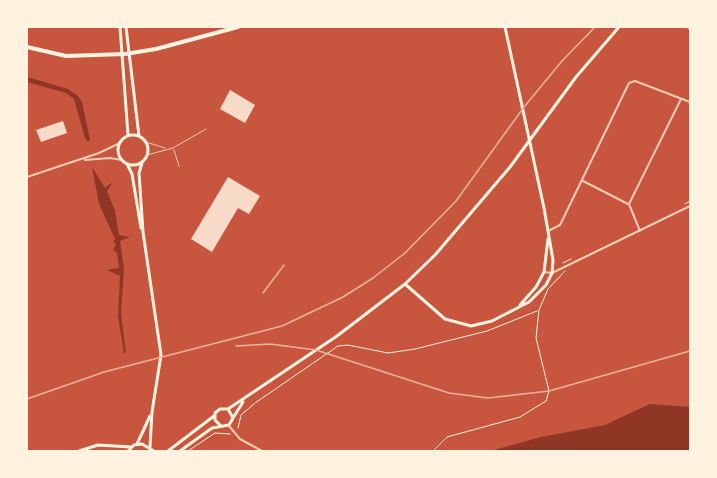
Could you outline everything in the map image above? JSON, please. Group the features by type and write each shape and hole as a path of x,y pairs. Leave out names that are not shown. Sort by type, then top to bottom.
{"highway":[{"path":"27,47 66,56 122,54 176,45 238,27"}],"main road":[{"path":"120,27 128,135 120,143 118,155 127,164 132,174 161,355 152,411 154,450 137,444"},
{"path":"405,284 445,319 461,325 492,321 516,308 538,294 552,273 548,231 505,27"},
{"path":"168,451 220,409 228,409 244,400 337,336 405,284 457,232 510,167 576,77 619,27"},
{"path":"126,29 139,136"},
{"path":"128,135 139,136 146,142 147,155 139,173 143,232"},
{"path":"127,164 142,162"},
{"path":"516,308 536,287 544,272 548,231"},
{"path":"180,451 220,425 229,424 244,400"},
{"path":"228,409 232,418"},
{"path":"79,451 98,445 122,449 137,444 152,411"},
{"path":"214,416 220,425"},
{"path":"128,451 131,447"}],"street":[{"path":"548,231 560,225 629,83 635,81 690,102"},
{"path":"629,204 681,99"},
{"path":"27,177 79,160 120,143"},
{"path":"79,160 110,158 122,160"},
{"path":"583,181 629,204 640,231"},
{"path":"544,272 552,273 690,206"},
{"path":"229,424 240,439 262,451"}],"lane":[{"path":"146,142 173,148 206,129"},
{"path":"147,155 167,148"},
{"path":"173,148 179,166"}],"path":[{"path":"433,451 443,439 451,435 520,417 546,401 549,391 536,338 539,310 548,290 565,272 562,263"},
{"path":"238,427 241,415 255,403 338,346 348,345 388,353 415,349 487,331 539,310"},
{"path":"188,451 215,433 229,436"}],"shaded area":[{"path":"27,77 68,89 78,96 82,102 90,140 88,142 74,99 66,93 27,82"},
{"path":"92,167 105,188 113,182 107,191 115,211 119,235 130,237 120,241 124,269 121,314 126,353 124,353 118,317 120,276 107,270 119,268 117,253 113,250 116,244 113,242 115,239 99,204"},
{"path":"650,404 690,407 690,451 490,451 541,437 605,425"}],"building":[{"path":"230,90 255,105 245,123 220,109"},
{"path":"63,121 67,133 41,142 36,130"},
{"path":"228,177 260,196 249,214 238,208 212,252 191,239"}],"railway":[{"path":"27,399 104,372 282,326 343,297 373,278 405,253 456,201 524,107 562,61 595,27"},
{"path":"263,293 284,265"},
{"path":"236,346 270,344 316,350 449,393 488,398 549,391 690,351"}]}
